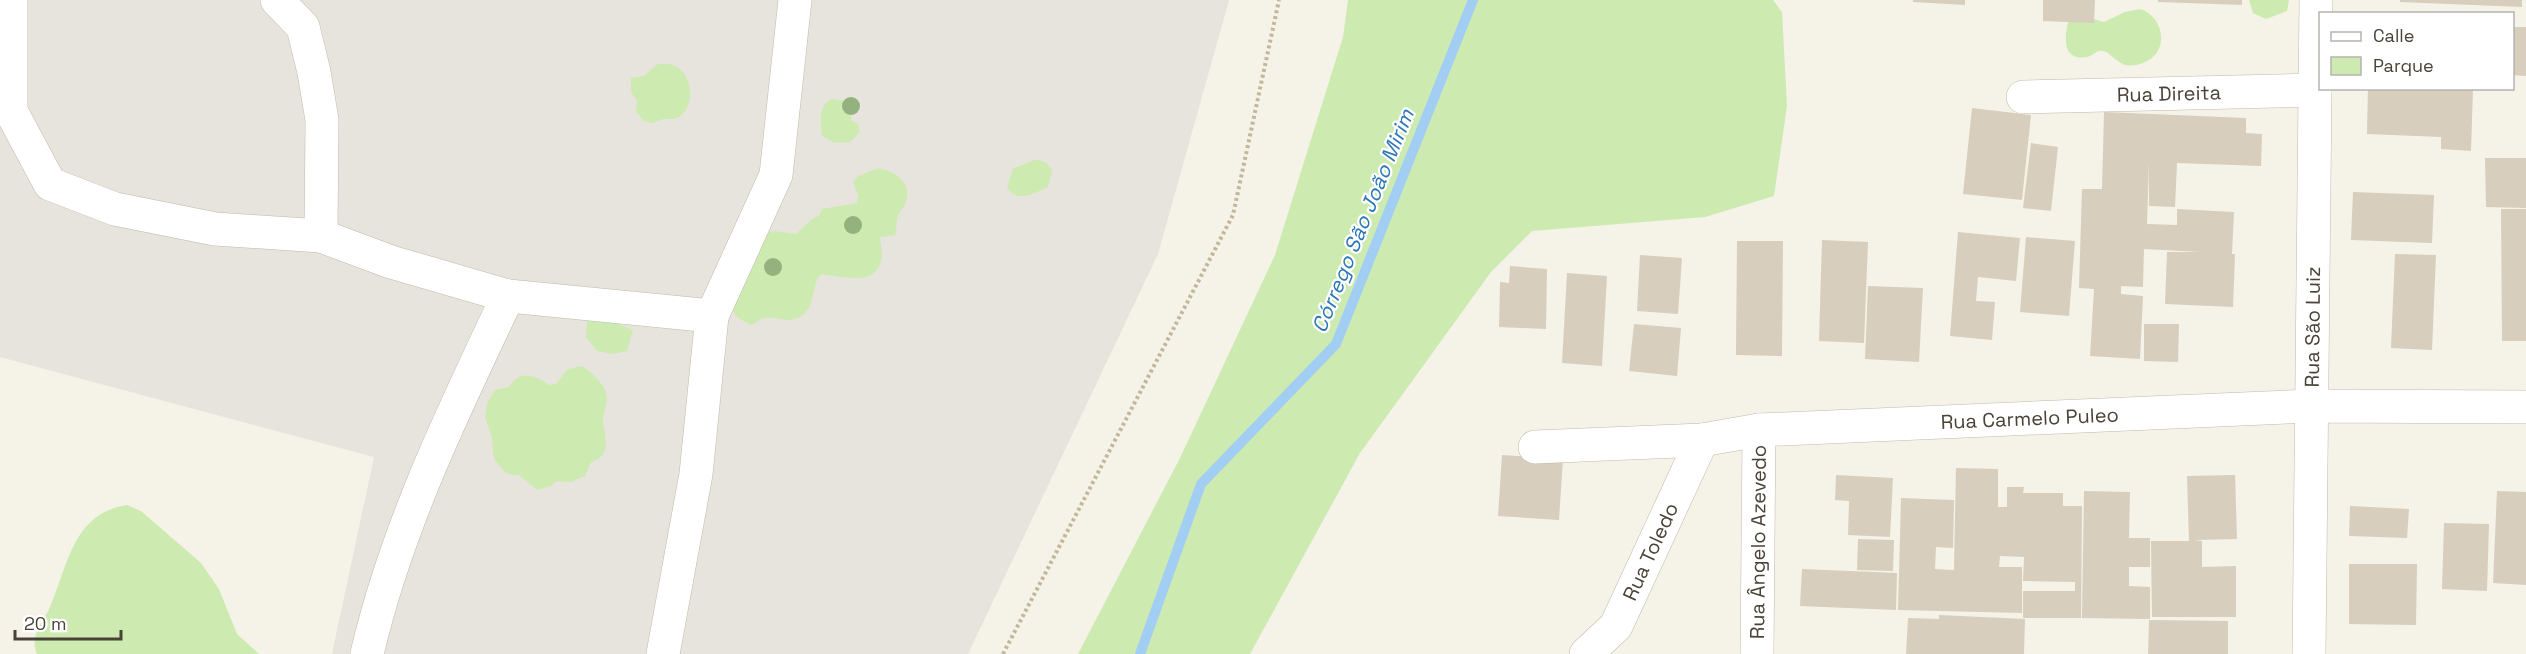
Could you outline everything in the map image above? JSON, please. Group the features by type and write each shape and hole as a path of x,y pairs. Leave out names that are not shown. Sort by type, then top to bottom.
{"street":[{"path":"11,0 11,111 50,184 115,209 215,229 321,236 391,262 508,296 712,316"},
{"path":"277,0 303,27 314,72 322,120 321,236"},
{"path":"663,654 696,474 712,316 776,175 795,0"},
{"name":"Rua São Luiz","path":"2309,654 2316,0"},
{"name":"Rua Direita","path":"2023,98 2315,90"},
{"path":"367,654 409,519 452,416 508,296"},
{"name":"Rua Carmelo Puleo","path":"1535,447 1702,440 1759,430 2311,406 2526,407"},
{"name":"Rua Ângelo Azevedo","path":"1757,654 1759,430"},
{"name":"Rua Toledo","path":"1586,654 1616,626 1702,440"}],"path":[{"path":"1003,654 1233,215 1278,0"}],"shaded area":[{"path":"0,0 1229,0 1158,254 968,654 332,654 374,457 0,357"}],"green space":[{"path":"1348,0 1773,0 1782,12 1787,106 1774,196 1705,217 1532,231 1491,272 1360,453 1250,654 1078,654 1180,458 1275,255 1343,37"},
{"path":"2249,0 2289,0 2287,11 2266,19 2253,13"},
{"path":"2140,9 2154,19 2161,34 2158,50 2145,62 2128,65 2104,51 2087,57 2073,56 2069,52 2066,42 2068,22 2081,17 2104,22 2125,12"},
{"path":"658,64 673,65 682,71 689,84 690,99 688,106 679,117 652,123 644,121 636,112 637,101 631,92 631,78 644,76"},
{"path":"831,99 847,101 852,105 851,120 858,124 860,132 850,142 835,143 822,136 822,111"},
{"path":"1034,160 1044,162 1052,170 1048,187 1026,196 1011,192 1007,187 1013,169"},
{"path":"879,168 892,172 902,180 907,190 907,197 899,214 895,235 880,237 882,258 877,269 872,274 856,278 821,274 816,282 808,309 798,318 787,320 764,318 751,325 738,318 730,306 760,235 774,231 796,234 812,219 819,216 822,209 857,203 858,196 853,182 858,176"},
{"path":"591,315 616,317 619,324 633,330 627,351 613,354 597,351 586,337 587,322"},
{"path":"582,366 598,380 606,394 607,402 603,422 605,451 598,459 591,462 585,476 571,482 556,481 551,486 537,490 519,475 505,472 495,460 492,438 485,417 487,404 495,390 509,387 513,381 523,376 533,376 549,385 556,384 568,369"},
{"path":"127,505 141,511 201,563 219,589 237,634 259,654 37,654 35,641 38,629 50,607 75,543 95,518 109,510"}],"building":[{"path":"1913,0 1965,0 1965,5 1913,2"},
{"path":"2043,0 2095,0 2094,23 2043,21"},
{"path":"2158,0 2242,0 2242,5 2158,2"},
{"path":"2400,0 2522,0 2522,7 2400,2"},
{"path":"2514,27 2526,27 2526,76 2514,75"},
{"path":"2368,90 2473,90 2471,151 2441,149 2441,137 2367,134"},
{"path":"1972,108 2031,115 2022,200 1963,194"},
{"path":"2104,112 2246,118 2246,133 2262,134 2261,166 2177,163 2175,207 2149,206 2149,161 2147,224 2177,225 2177,209 2234,212 2233,307 2165,304 2167,252 2201,252 2144,249 2143,287 2121,286 2121,294 2143,296 2140,359 2090,356 2094,289 2079,288 2082,189 2102,189"},
{"path":"2031,143 2058,147 2051,211 2023,208"},
{"path":"2485,158 2526,158 2526,208 2486,207"},
{"path":"2353,192 2434,195 2432,243 2351,240"},
{"path":"2501,209 2526,209 2526,341 2502,341"},
{"path":"1958,232 2020,238 2016,281 1978,277 1976,301 1995,302 1992,340 1950,336"},
{"path":"2026,237 2075,241 2069,316 2020,312"},
{"path":"1822,240 1868,242 1864,343 1819,341"},
{"path":"1737,241 1783,241 1782,356 1736,355"},
{"path":"2395,254 2436,255 2432,350 2391,348"},
{"path":"1640,255 1682,258 1678,314 1637,311"},
{"path":"1510,266 1547,269 1546,329 1499,327 1500,282 1509,283"},
{"path":"1567,273 1607,276 1602,366 1562,363"},
{"path":"1868,286 1923,288 1919,362 1865,359"},
{"path":"1634,324 1681,328 1677,376 1629,371"},
{"path":"2144,324 2179,324 2178,362 2144,361"},
{"path":"1502,455 1563,459 1559,520 1498,516"},
{"path":"1956,468 1998,469 1998,507 2007,507 2007,487 2024,487 2023,493 2063,493 2063,506 2082,506 2081,618 2023,618 2023,591 2075,591 2075,582 2023,581 2024,557 2000,556 1999,567 2022,567 2022,613 1898,610 1901,498 1954,500 1953,548 1936,547 1935,569 1954,570"},
{"path":"1836,475 1893,478 1890,537 1848,535 1849,501 1835,500"},
{"path":"2235,475 2237,539 2194,540 2202,541 2202,567 2236,566 2236,617 2152,617 2151,541 2189,541 2187,476"},
{"path":"2084,491 2130,492 2129,538 2150,538 2150,567 2129,567 2129,586 2150,587 2150,619 2082,618"},
{"path":"2497,491 2526,492 2526,585 2493,583"},
{"path":"2350,506 2409,509 2407,538 2349,536"},
{"path":"2444,523 2489,524 2487,591 2442,589"},
{"path":"1858,539 1894,540 1893,571 1857,570"},
{"path":"2349,564 2417,564 2416,625 2349,624"},
{"path":"1802,569 1897,573 1896,610 1800,606"},
{"path":"1939,615 2025,619 2024,654 1906,654 1908,618 1939,619"},
{"path":"2149,620 2228,621 2228,654 2148,654"}],"waterway":[{"name":"Córrego São João Mirim","path":"1140,654 1201,484 1336,344 1473,0"}]}
